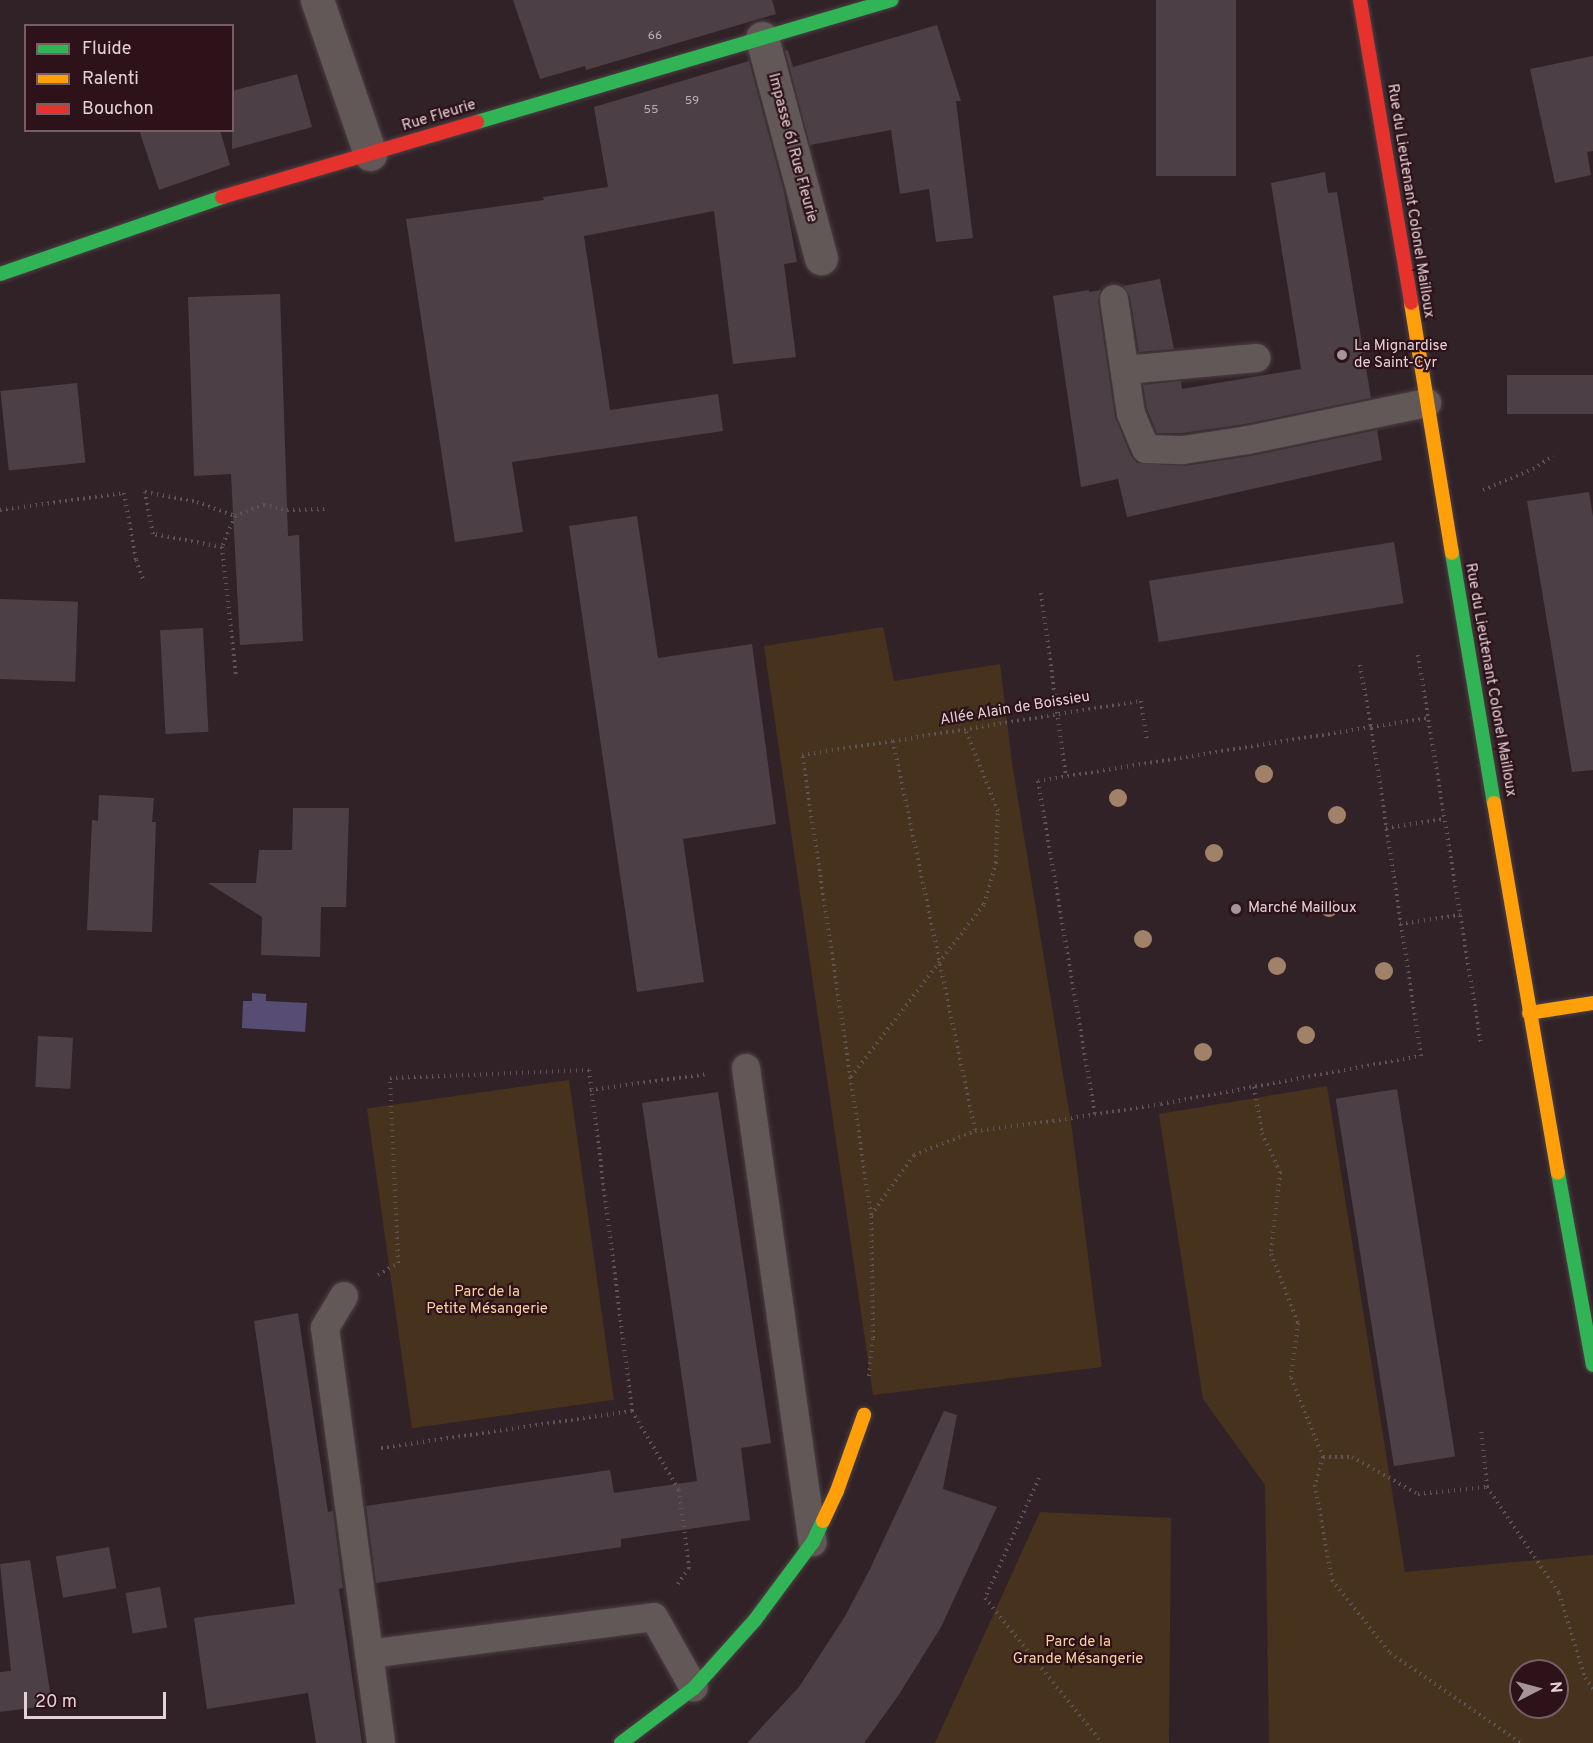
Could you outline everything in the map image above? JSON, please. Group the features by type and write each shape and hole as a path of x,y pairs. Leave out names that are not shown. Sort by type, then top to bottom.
{"street":[{"path":"317,0 370,154"},
{"name":"Rue Fleurie","path":"0,274 223,197 891,0"},
{"name":"Rue du Lieutenant Colonel Mailloux","path":"1360,0 1529,1013 1593,1365"},
{"name":"Impasse 61 Rue Fleurie","path":"762,38 821,258"},
{"path":"1529,1013 1593,1003"},
{"path":"621,1743 694,1688 755,1620 813,1542 837,1491 864,1415"}],"lane":[{"path":"1114,299 1131,414 1146,449 1183,450 1248,440 1427,403"},
{"path":"1125,370 1257,358"},
{"path":"746,1068 813,1542"},
{"path":"344,1296 325,1328 381,1743"},
{"path":"369,1654 654,1617 694,1688"}],"path":[{"path":"1444,507 1533,469 1553,456"},
{"path":"222,547 153,534 145,492 197,502 235,516 264,505 287,510 327,509"},
{"path":"0,510 124,493 136,560 144,582"},
{"path":"235,516 222,547 236,675"},
{"path":"1041,593 1066,777"},
{"path":"1418,655 1481,1046"},
{"path":"871,1215 914,1155 975,1131 1254,1088 1421,1056 1360,665"},
{"name":"Allée Alain de Boissieu","path":"851,1077 802,755 1141,701 1147,741"},
{"path":"1095,1114 1038,781 1429,718"},
{"path":"864,1415 873,1338 871,1215 851,1077 984,904 996,863 998,811 965,729"},
{"path":"893,741 975,1131"},
{"path":"1386,828 1444,819"},
{"path":"1400,924 1460,915"},
{"path":"590,1090 746,1068"},
{"path":"344,1296 398,1263 390,1078 589,1070 632,1411 679,1490 689,1568 654,1617"},
{"path":"1254,1088 1262,1133 1280,1172 1271,1254 1298,1323 1291,1378 1323,1457 1315,1485 1332,1580 1390,1653 1521,1743"},
{"path":"342,1454 632,1411"},
{"path":"1480,1429 1486,1486 1559,1593 1585,1678 1593,1689"},
{"path":"1323,1457 1352,1457 1418,1494 1486,1486"},
{"path":"1039,1478 985,1598 1102,1743"}],"green space":[{"path":"883,627 894,681 1000,664 1012,763 1072,1129 1102,1367 873,1395 764,646"},
{"name":"Parc de la Petite Mésangerie","path":"569,1080 614,1400 412,1428 367,1108"},
{"path":"1327,1086 1405,1572 1593,1555 1593,1743 1269,1743 1265,1485 1203,1399 1159,1114"},
{"name":"Parc de la Grande Mésangerie","path":"1040,1512 1171,1518 1169,1743 935,1743"}],"shaded area":[{"path":"252,993 266,994 266,1001 307,1003 305,1032 242,1028 243,1001 252,1001"}],"building":[{"path":"513,0 772,0 776,14 586,70 585,66 540,79"},
{"path":"1156,0 1236,0 1236,176 1156,176"},
{"path":"937,25 961,101 956,101 973,238 936,242 929,189 900,194 891,130 810,145 785,51 788,50 793,67"},
{"path":"1593,56 1593,151 1587,152 1591,175 1555,183 1530,69"},
{"path":"749,61 784,192 797,262 784,264 796,357 733,364 714,211 584,236 610,410 718,394 723,431 512,462 523,532 455,542 406,219 544,200 543,197 608,187 594,107"},
{"path":"297,74 312,127 232,149 234,90"},
{"path":"140,132 221,132 230,165 159,190"},
{"path":"1325,172 1328,193 1337,192 1371,398 1245,424 1182,433 1157,433 1147,409 1143,385 1181,381 1182,389 1301,369 1271,183"},
{"path":"1160,279 1174,349 1139,352 1130,297 1123,286"},
{"path":"1089,290 1089,292 1101,290 1098,301 1115,417 1131,456 1137,463 1185,466 1251,456 1377,430 1382,460 1127,517 1118,479 1081,487 1053,296"},
{"path":"280,294 288,536 299,535 303,641 240,645 231,474 194,476 188,297"},
{"path":"1507,375 1593,375 1593,414 1507,414"},
{"path":"77,383 85,463 9,471 0,391"},
{"path":"1589,492 1593,517 1593,770 1572,772 1527,501"},
{"path":"637,516 658,658 752,644 776,824 683,839 704,982 637,992 569,526"},
{"path":"1394,542 1404,603 1159,642 1149,581"},
{"path":"0,599 78,602 75,682 0,679"},
{"path":"203,628 208,732 166,734 160,630"},
{"path":"99,795 154,798 152,822 156,822 152,932 87,930 92,820 98,821"},
{"path":"293,808 349,808 346,907 321,907 320,957 261,955 262,917 208,883 256,883 259,850 292,850"},
{"path":"38,1036 73,1038 70,1089 35,1087"},
{"path":"1397,1089 1455,1456 1394,1466 1336,1099"},
{"path":"718,1092 771,1443 741,1448 750,1520 621,1539 621,1547 376,1583 366,1506 610,1470 614,1493 697,1481 642,1103"},
{"path":"298,1313 328,1512 333,1511 343,1588 339,1589 362,1743 316,1743 308,1693 207,1709 194,1618 295,1604 254,1321"},
{"path":"944,1411 957,1415 943,1489 997,1507 941,1627 898,1696 864,1743 747,1743 799,1687 844,1618 869,1571"},
{"path":"109,1547 116,1588 63,1598 56,1556"},
{"path":"30,1560 52,1705 0,1712 0,1672 11,1671 0,1564"},
{"path":"160,1587 167,1627 133,1633 126,1593"}],"traffic: fast":[{"path":"477,122 891,0"},
{"path":"0,274 222,197"},
{"path":"1452,553 1494,803"},
{"path":"1558,1173 1593,1365"},
{"path":"621,1743 694,1688 755,1620 813,1542 823,1521"}],"traffic: slow":[{"path":"1411,303 1452,553"},
{"path":"1494,803 1558,1173"},
{"path":"1529,1013 1593,1003"},
{"path":"823,1521 837,1491 864,1415"}],"traffic: jam":[{"path":"1360,0 1411,303"},
{"path":"222,197 477,122"}],"place":[{"name":"La Mignardise de Saint-Cyr","path":"1342,355"},
{"name":"Marché Mailloux","path":"1236,909"}]}
